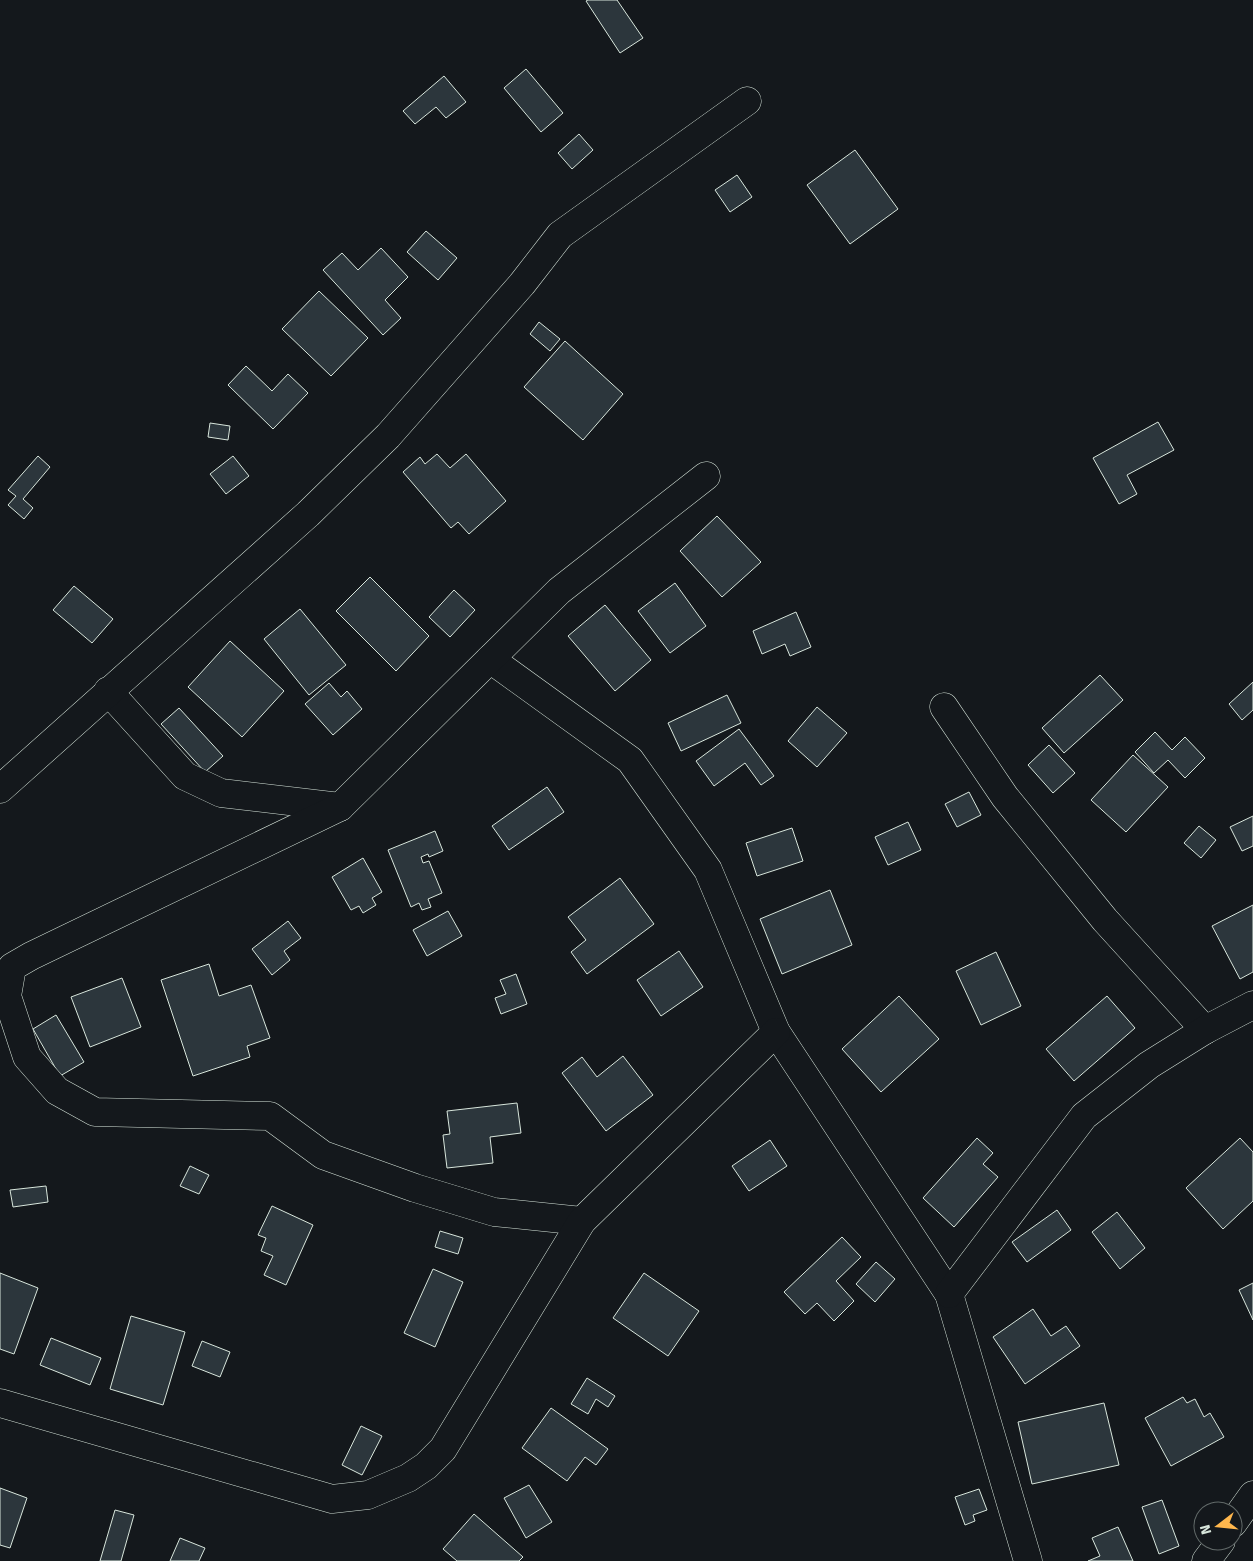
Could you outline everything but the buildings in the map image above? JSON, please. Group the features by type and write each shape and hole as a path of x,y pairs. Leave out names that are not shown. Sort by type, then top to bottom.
{"street":[{"path":"0,789 308,514 388,436 522,284 560,235 747,102"},
{"path":"582,1221 494,1212 415,1188 323,1155 270,1116 95,1112 56,1091 27,1057 7,996 6,965 31,956 340,807 559,591 706,476"},
{"path":"490,659 630,760 708,870 776,1032 949,1294 1028,1561"},
{"path":"108,691 185,776 221,793 340,807"},
{"path":"944,707 1011,805 1105,920 1205,1030"},
{"path":"949,1294 1084,1116 1149,1065 1205,1030 1253,1005"},
{"path":"0,1403 332,1499 368,1495 408,1478 426,1466 443,1449 582,1221 776,1032"},
{"path":"1243,1510 1253,1495"}]}
